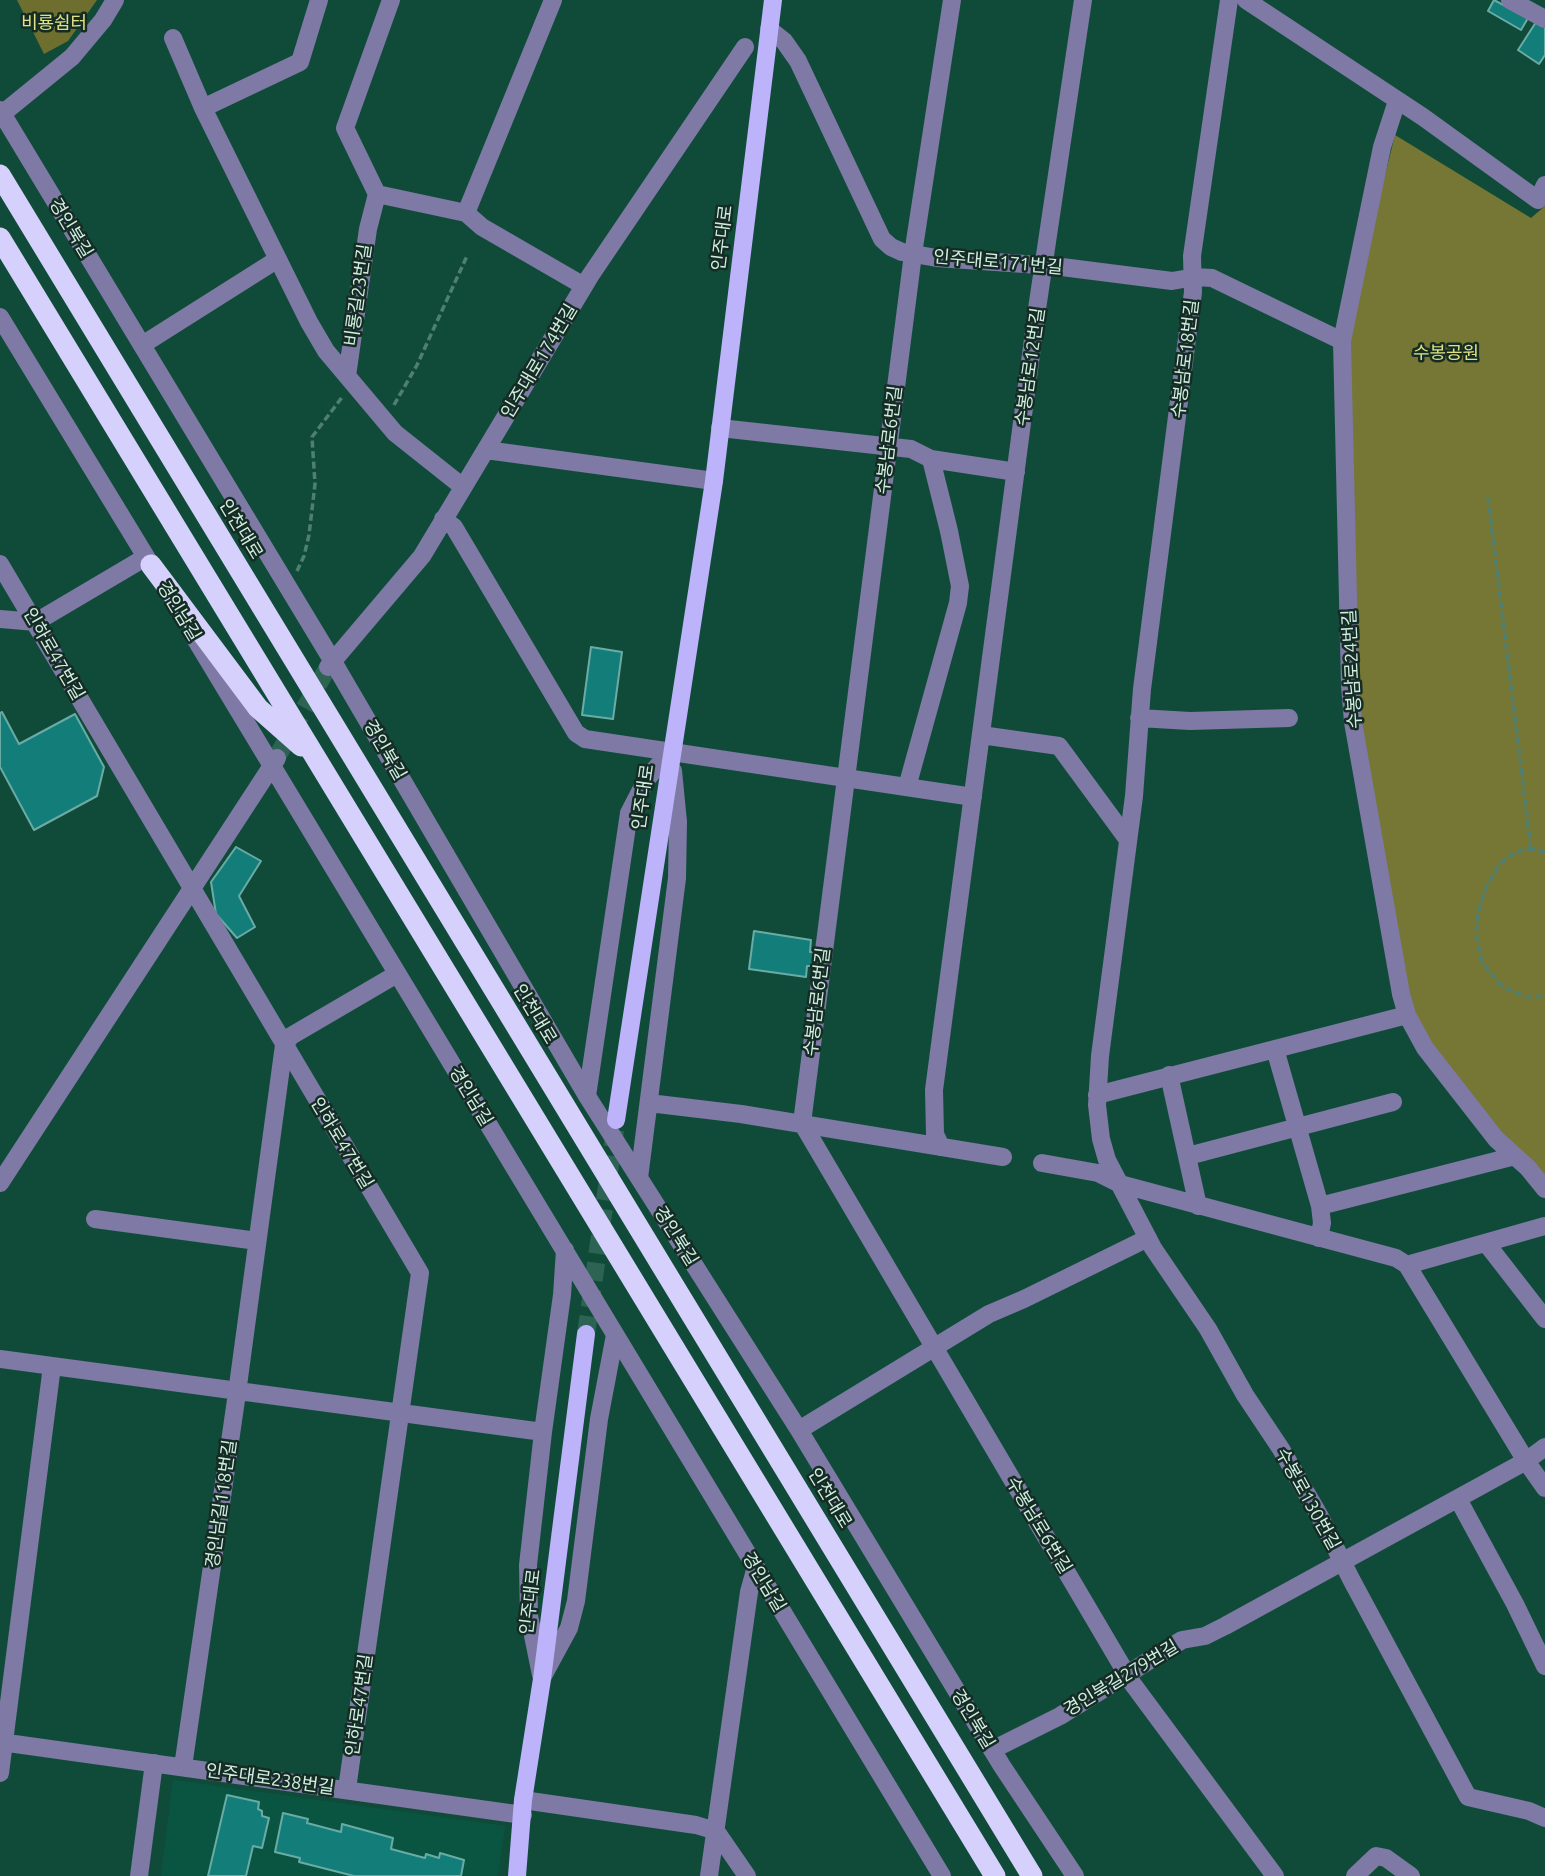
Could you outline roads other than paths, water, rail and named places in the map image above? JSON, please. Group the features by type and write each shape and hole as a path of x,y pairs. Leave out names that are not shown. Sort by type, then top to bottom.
{"highway":[{"name":"인천대로","path":"0,175 1032,1876"},
{"path":"0,238 995,1876"},
{"path":"149,561 258,708 318,762"}],"main road":[{"name":"인주대로","path":"616,1120 714,481 771,15"},
{"name":"인주대로","path":"517,1876 523,1808 586,1334"}],"street":[{"path":"1,112 72,57 103,20 115,0"},
{"path":"203,108 300,62 318,0"},
{"path":"391,0 345,128 377,194 466,213 482,227 584,286"},
{"path":"466,213 553,0"},
{"name":"수봉남로6번길","path":"952,0 888,446 802,1124 1127,1674 1275,1876"},
{"name":"수봉남로12번길","path":"941,1147 935,1134 934,1090 1037,309 1083,0"},
{"name":"수봉남로18번길","path":"1120,1184 1107,1160 1101,1139 1097,1095 1128,840 1139,718 1193,292 1192,256 1229,0"},
{"path":"1246,0 1397,101 1541,192"},
{"path":"1510,0 1545,19"},
{"name":"인주대로171번길","path":"771,15 798,61 883,239 902,252 937,258 1045,265 1172,281 1212,278 1342,341"},
{"name":"인주대로174번길","path":"330,664 422,556 584,286 745,47 771,15"},
{"name":"비룡길23번길","path":"173,38 203,108 309,322 326,351 351,381"},
{"path":"745,47 753,47 765,59"},
{"name":"수봉남로24번길","path":"1397,101 1382,147 1342,341 1353,722 1407,1015 1425,1048 1496,1139 1528,1168 1545,1189"},
{"name":"경인북길","path":"1,112 289,588 330,664 587,1096 799,1430 992,1750 1075,1876"},
{"name":"비룡길23번길","path":"351,381 368,229 377,194"},
{"path":"142,345 278,259"},
{"name":"경인남길","path":"0,317 275,761 397,974 942,1876"},
{"path":"351,381 395,433 463,487"},
{"path":"720,428 911,449 931,459 1016,472"},
{"path":"486,450 714,481"},
{"path":"907,787 958,603 960,586 931,459"},
{"path":"443,519 454,527 576,733 585,739 973,797"},
{"path":"0,619 36,622 149,561"},
{"name":"인하로47번길","path":"0,564 419,1273 347,1789"},
{"path":"1139,718 1189,722 1289,718"},
{"path":"981,735 1059,746 1128,840"},
{"path":"587,1096 629,813 646,780 671,751"},
{"path":"639,1178 677,878 678,822 671,751"},
{"path":"0,1183 275,761"},
{"path":"284,1045 291,1036 397,974"},
{"path":"1097,1095 1407,1015"},
{"name":"경인남길118번길","path":"183,1767 284,1045"},
{"path":"1275,1049 1320,1206 1322,1223 1319,1238"},
{"path":"1169,1075 1199,1206"},
{"path":"1188,1156 1392,1102"},
{"path":"649,1103 802,1124 1003,1157"},
{"path":"1320,1206 1515,1156"},
{"path":"1042,1163 1098,1173 1120,1184 1396,1258 1406,1265 1545,1488"},
{"name":"수봉로130번길","path":"1120,1184 1148,1238 1208,1329 1245,1395 1281,1449 1468,1797 1529,1811 1545,1818"},
{"path":"95,1219 257,1241"},
{"path":"1406,1265 1545,1226"},
{"path":"799,1430 989,1314 1148,1238"},
{"path":"1486,1243 1545,1319"},
{"path":"542,1679 529,1616 528,1565 542,1432 562,1295 565,1250"},
{"path":"542,1679 569,1628 576,1601 599,1419 615,1335"},
{"path":"0,1359 542,1432"},
{"path":"0,1773 7,1742 52,1366"},
{"name":"경인북길279번길","path":"992,1750 1060,1716 1182,1640 1205,1636 1225,1626 1526,1461 1545,1447"},
{"path":"1458,1499 1545,1666"},
{"path":"709,1876 749,1592 756,1567"},
{"name":"인주대로238번길","path":"7,1742 347,1789 696,1825 716,1831"},
{"path":"139,1876 154,1763"},
{"path":"716,1831 747,1876"},
{"path":"1355,1876 1376,1856 1386,1858 1411,1876"}],"tunnel":[{"path":"278,755 327,669"},
{"path":"586,1334 615,1130"}],"park label":[{"name":"비룡쉼터","path":"54,23"},
{"name":"수봉공원","path":"1446,353"}]}
